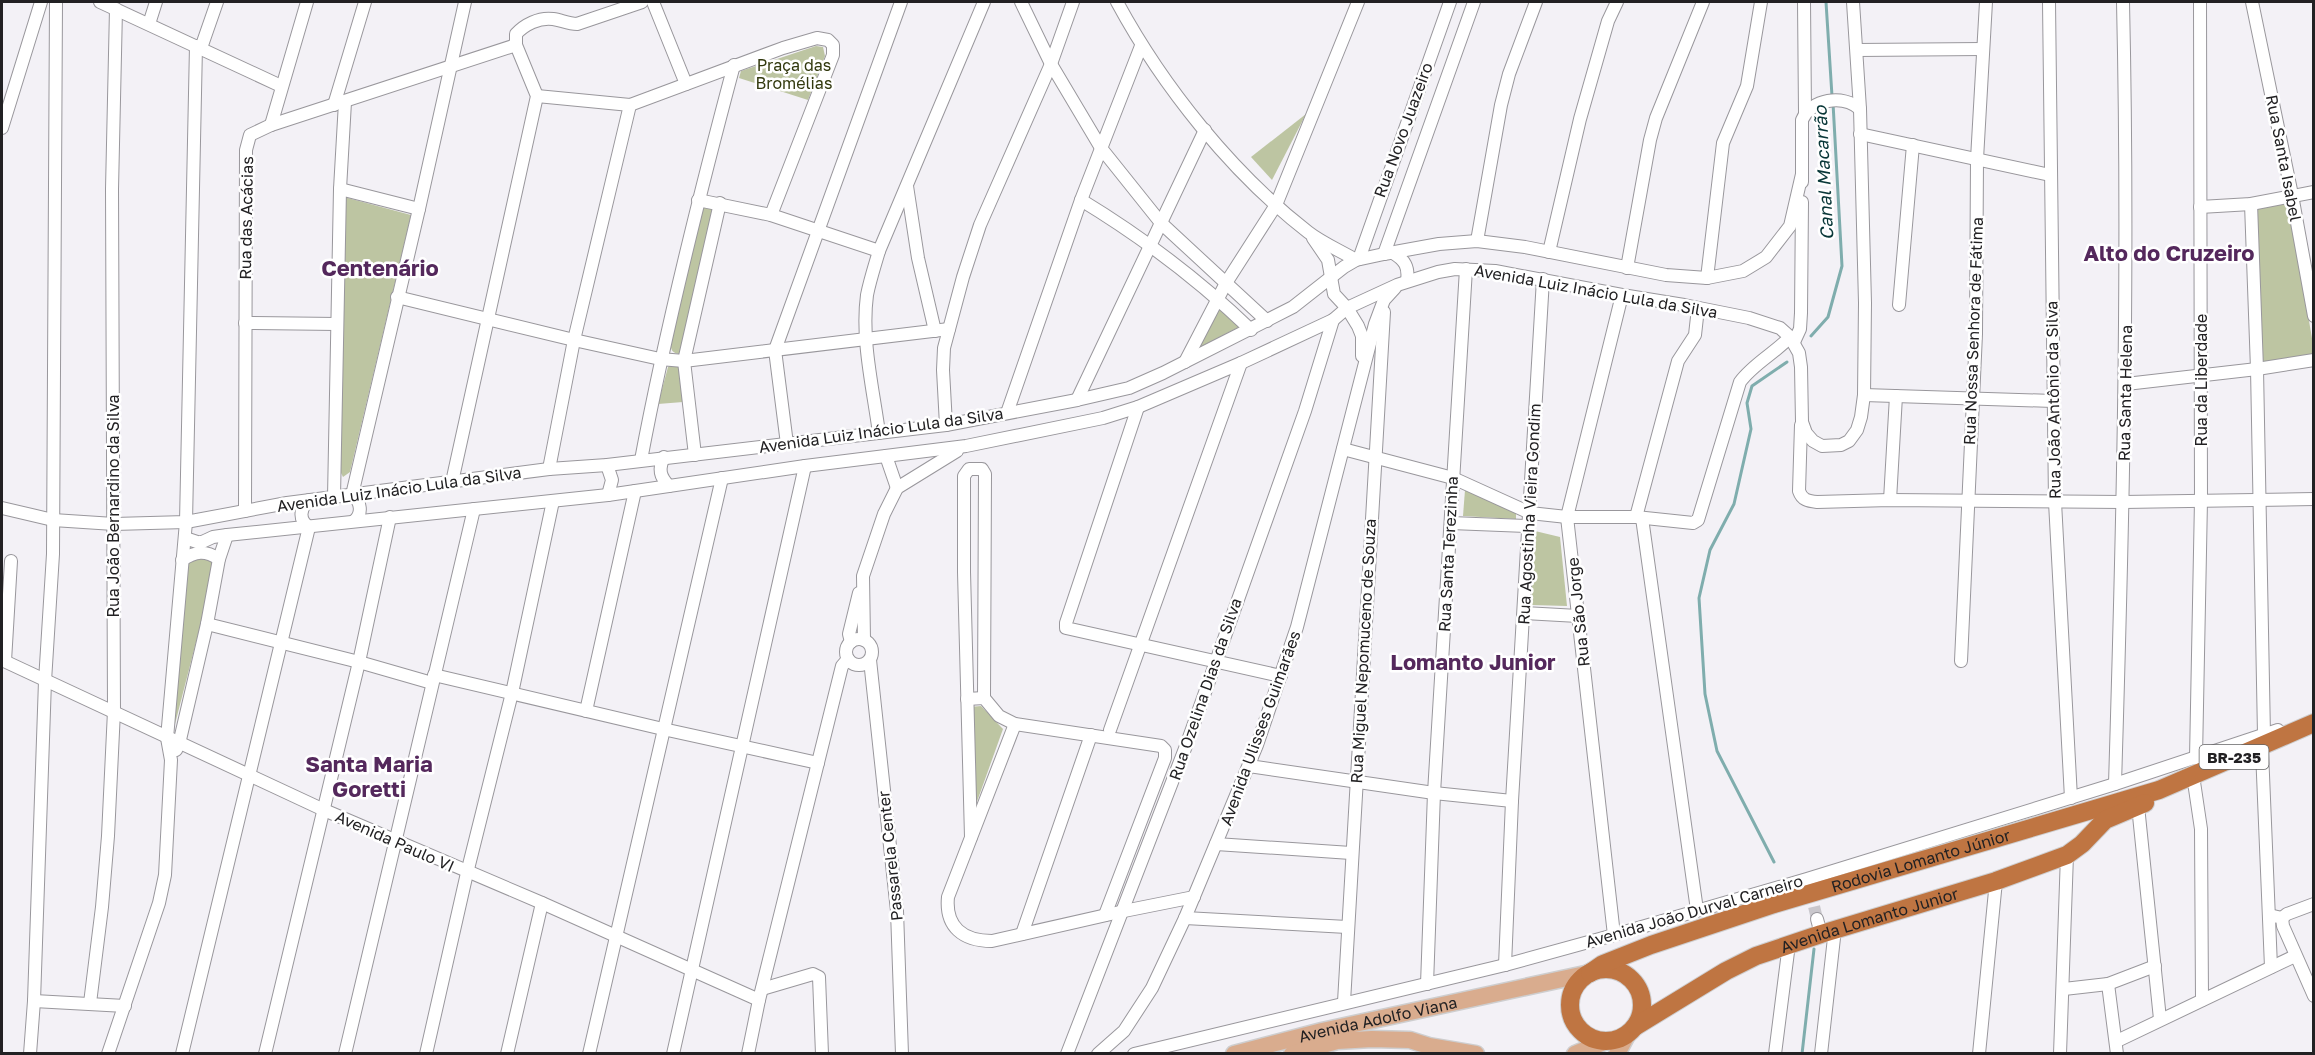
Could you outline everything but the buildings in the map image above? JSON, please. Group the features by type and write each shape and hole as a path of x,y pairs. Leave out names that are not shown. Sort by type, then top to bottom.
{"highway":[{"name":"Rodovia Lomanto Júnior","path":"2105,820 2194,782 2263,743 2312,724"},
{"name":"Rodovia Lomanto Júnior","path":"1590,973 1603,964 1651,945 1774,904 2159,790 2312,724"},
{"name":"Avenida Lomanto Junior","path":"1631,1030 1726,971 1756,956 1789,944 1824,927 1996,881 2067,855 2082,844 2105,820"},
{"path":"1601,969 1623,974 1632,981 1639,990 1642,1002 1641,1015 1631,1030 1616,1040 1610,1048 1581,1032 1570,1011 1570,999 1581,979 1601,969"}],"main road":[{"name":"Rodovia Lomanto Júnior","path":"1523,986 1590,973"},
{"name":"Avenida Adolfo Viana","path":"1234,1053 1322,1031 1460,1003 1523,986"},
{"name":"Avenida Adolfo Viana","path":"1292,1053 1340,1047 1372,1039 1410,1040 1434,1050 1476,1053"},
{"path":"1360,1053 1372,1039"},
{"path":"1575,1053 1610,1048"}],"street":[{"path":"2,128 40,2"},
{"path":"30,1053 53,520 56,2"},
{"path":"100,2 281,86"},
{"path":"149,24 156,2"},
{"path":"108,1053 159,903 165,875 171,760 167,738 186,522 199,47 217,2"},
{"path":"271,125 307,2"},
{"path":"334,497 340,189 339,103 365,2"},
{"path":"354,522 359,517 360,509 358,501 351,495 419,209 465,2"},
{"path":"452,482 537,96 516,45 516,34 531,23 552,19 577,24 642,2"},
{"path":"653,2 686,84"},
{"path":"787,444 775,350 901,2"},
{"path":"879,433 866,339 867,296 879,250 984,2"},
{"path":"1021,2 1051,64 1101,148 1161,223 1267,321"},
{"path":"946,425 943,370 944,348 949,329 980,225 1051,64 1072,2"},
{"path":"1117,2 1141,46 1205,130 1276,205 1310,234 1357,260"},
{"path":"1185,362 1226,284 1276,205 1358,2"},
{"name":"Rua Novo Juazeiro","path":"1357,260 1450,2"},
{"name":"Rua Novo Juazeiro","path":"1388,253 1474,2"},
{"path":"1477,241 1504,94 1509,74 1536,2"},
{"path":"1549,252 1580,119 1608,21 1617,2"},
{"path":"1627,268 1656,118 1703,2"},
{"path":"1707,278 1723,143 1747,86 1761,2"},
{"path":"1343,449 1453,478 1530,513 1567,517 1639,517 1690,523 1698,520 1740,382 1747,373 1793,342 1800,329 1802,120 1805,113 1804,2"},
{"path":"1802,422 1806,433 1817,444 1828,447 1849,441 1862,417 1865,303 1860,109 1853,2"},
{"name":"Rua Nossa Senhora de Fátima","path":"1961,661 1971,398 1976,334 1977,159 1986,2"},
{"name":"Rua João Antônio da Silva","path":"2049,2 2055,502 2071,798"},
{"name":"Rua Santa Helena","path":"2115,784 2126,384 2127,165 2123,2"},
{"name":"Rua da Liberdade","path":"2196,758 2201,500 2200,2"},
{"name":"Rua Santa Isabel","path":"2252,2 2292,195 2313,316"},
{"name":"Rua João Bernardino da Silva","path":"90,1003 108,836 114,711 112,189 116,9"},
{"path":"537,96 630,105 816,38 828,40 833,45 833,55 771,215"},
{"name":"Rua das Acácias","path":"245,511 247,144 250,135 271,125 516,45"},
{"path":"1007,413 1081,200 1141,46"},
{"path":"1857,50 1983,48"},
{"path":"641,460 660,359 698,200 734,66"},
{"path":"1843,101 1854,96 1859,84"},
{"path":"1805,113 1822,102 1843,101 1855,104 1860,109"},
{"path":"549,469 574,340 630,105"},
{"path":"1077,400 1205,130"},
{"path":"1860,134 2050,176"},
{"path":"1899,304 1912,145"},
{"name":"Avenida Luiz Inácio Lula da Silva","path":"2,508 53,520 114,524 186,522 309,500 549,469 607,465 946,425 1129,388 1251,330 1293,307 1332,276 1357,260 1388,253 1439,244 1477,241 1549,252 1627,268 1707,278 1743,272 1766,257 1781,240 1793,219 1802,174"},
{"path":"907,184 918,258 935,331"},
{"path":"340,189 419,209"},
{"path":"2200,207 2251,204 2313,192"},
{"path":"698,200 771,215 879,250"},
{"path":"1081,200 1131,231 1219,299 1251,330"},
{"path":"695,455 684,361 720,203"},
{"path":"2251,204 2257,369 2263,743 2271,968"},
{"path":"1310,234 1328,260 1334,294 1347,308 1362,336 1361,375"},
{"path":"1361,375 1384,300 1402,283 1407,265 1403,258 1388,253"},
{"name":"Avenida Luiz Inácio Lula da Silva","path":"185,538 200,543 213,537 226,535 608,495 805,466 966,446 1103,418 1138,407 1242,363 1333,320 1347,308 1402,283 1438,272 1466,269 1495,271 1698,308 1767,323 1780,328 1793,342"},
{"name":"Rua Santa Terezinha","path":"1427,984 1434,793 1466,269"},
{"name":"Rua Agostinha Vieira Gondim","path":"1505,965 1512,801 1543,279"},
{"name":"Rua São Jorge","path":"1614,935 1567,517 1622,295"},
{"path":"397,297 574,340 660,359 684,361 949,329"},
{"name":"Rua Miguel Nepomuceno de Souza","path":"1344,1002 1384,300"},
{"path":"1696,910 1639,517 1678,361 1695,335 1698,308"},
{"name":"Rua Ozelina Dias da Silva","path":"1067,1053 1186,746 1305,411 1333,320"},
{"path":"245,323 337,324"},
{"path":"1793,342 1801,367 1802,422 1799,491 1800,496 1806,500 1816,502 1890,500 2123,502 2313,499"},
{"path":"2126,384 2313,360"},
{"path":"1110,730 1242,363"},
{"name":"Avenida Ulisses Guimarães","path":"1098,1053 1124,1031 1152,988 1185,918 1249,766 1297,630 1361,375"},
{"path":"1864,394 2053,400"},
{"path":"1890,500 1896,396"},
{"path":"1138,407 1065,625 1068,629 1281,676"},
{"path":"851,642 849,634 863,576 876,535 897,488 966,446"},
{"path":"886,456 897,488"},
{"path":"664,457 660,473 669,486"},
{"path":"607,465 612,480 608,495"},
{"path":"674,1053 805,466"},
{"path":"971,837 964,476 969,469 980,468 985,474 984,699 999,716 1015,724 1161,746 1166,752 1105,915"},
{"path":"589,1053 722,478"},
{"path":"586,711 635,491"},
{"path":"182,1053 309,526 305,524 302,508 309,500"},
{"path":"426,1053 467,873 512,693 553,501"},
{"path":"345,1053 474,509"},
{"path":"265,1053 359,662 390,517"},
{"path":"1451,523 1529,526"},
{"path":"171,760 179,744 226,535"},
{"path":"182,560 192,553 201,552 209,553 219,559"},
{"path":"3,661 11,561"},
{"path":"863,576 864,640"},
{"path":"1524,613 1578,616"},
{"path":"207,624 433,679 512,693 818,763"},
{"path":"864,640 872,650 870,660 860,665 854,664 848,658 846,649 851,642 864,640"},
{"path":"748,1053 760,995 842,666 848,658"},
{"name":"Passarela Center","path":"870,660 897,911 902,1053"},
{"name":"Avenida Paulo VI","path":"3,661 324,810 467,873 542,903 692,972 760,995"},
{"path":"967,699 984,699"},
{"path":"1015,724 948,897 948,915 962,935 976,941 992,941 1124,910 1194,897"},
{"path":"1022,934 1091,735"},
{"name":"Avenida João Durval Carneiro","path":"1134,1053 1505,965 1696,910 1808,884 2196,758 2263,743"},
{"path":"1249,766 1434,793 1512,801"},
{"path":"2194,782 2201,829 2202,1000"},
{"path":"2138,806 2160,1019"},
{"path":"1216,844 1351,853"},
{"path":"2060,1053 2067,855"},
{"path":"1980,1053 1996,881"},
{"path":"507,1053 542,903"},
{"path":"2282,918 2313,904"},
{"path":"2269,915 2282,918"},
{"path":"1185,918 1347,927"},
{"path":"2282,918 2283,926 2313,996"},
{"path":"1821,1053 1824,927"},
{"path":"1775,1053 1789,944"},
{"path":"2108,984 2117,1047 2160,1019 2295,956"},
{"path":"2064,989 2108,984 2155,966"},
{"path":"760,995 813,974 819,977 822,1053"},
{"path":"34,1001 125,1006"},
{"path":"1108,1053 1124,1031"}],"green space":[{"name":"Praça das Bromélias","path":"816,46 823,47 825,56 808,100 739,78 741,71"},
{"path":"1306,114 1272,180 1251,157"},
{"path":"344,197 411,215 350,472 343,477 340,471"},
{"path":"2288,200 2313,355 2262,362 2253,206"},
{"path":"705,205 713,208 683,351 679,354 672,351 670,342 702,208"},
{"path":"1220,304 1241,326 1198,348"},
{"path":"677,366 681,371 683,402 658,404 668,367"},
{"path":"1465,490 1516,513 1516,519 1463,516"},
{"path":"1535,531 1560,537 1567,606 1531,605"},
{"path":"197,556 211,560 214,572 175,724 173,721 184,565"},
{"path":"981,706 1003,729 974,810 969,707"}],"waterway":[{"name":"Canal Macarrão","path":"1826,2 1832,96"},
{"name":"Canal Macarrão","path":"1811,336 1828,317 1842,266 1833,103"},
{"name":"Canal Macarrão","path":"1774,862 1717,751 1705,694 1699,598 1710,550 1734,504 1751,429 1747,403 1752,386 1787,362"},
{"name":"Canal Macarrão","path":"1802,1054 1814,949"}],"tunnel":[{"path":"1810,889 1817,919"}],"district":[{"name":"Alto do Cruzeiro","path":"2169,252"},
{"name":"Centenário","path":"380,267"},
{"name":"Lomanto Junior","path":"1473,661"},
{"name":"Santa Maria Goretti","path":"369,776"}]}
